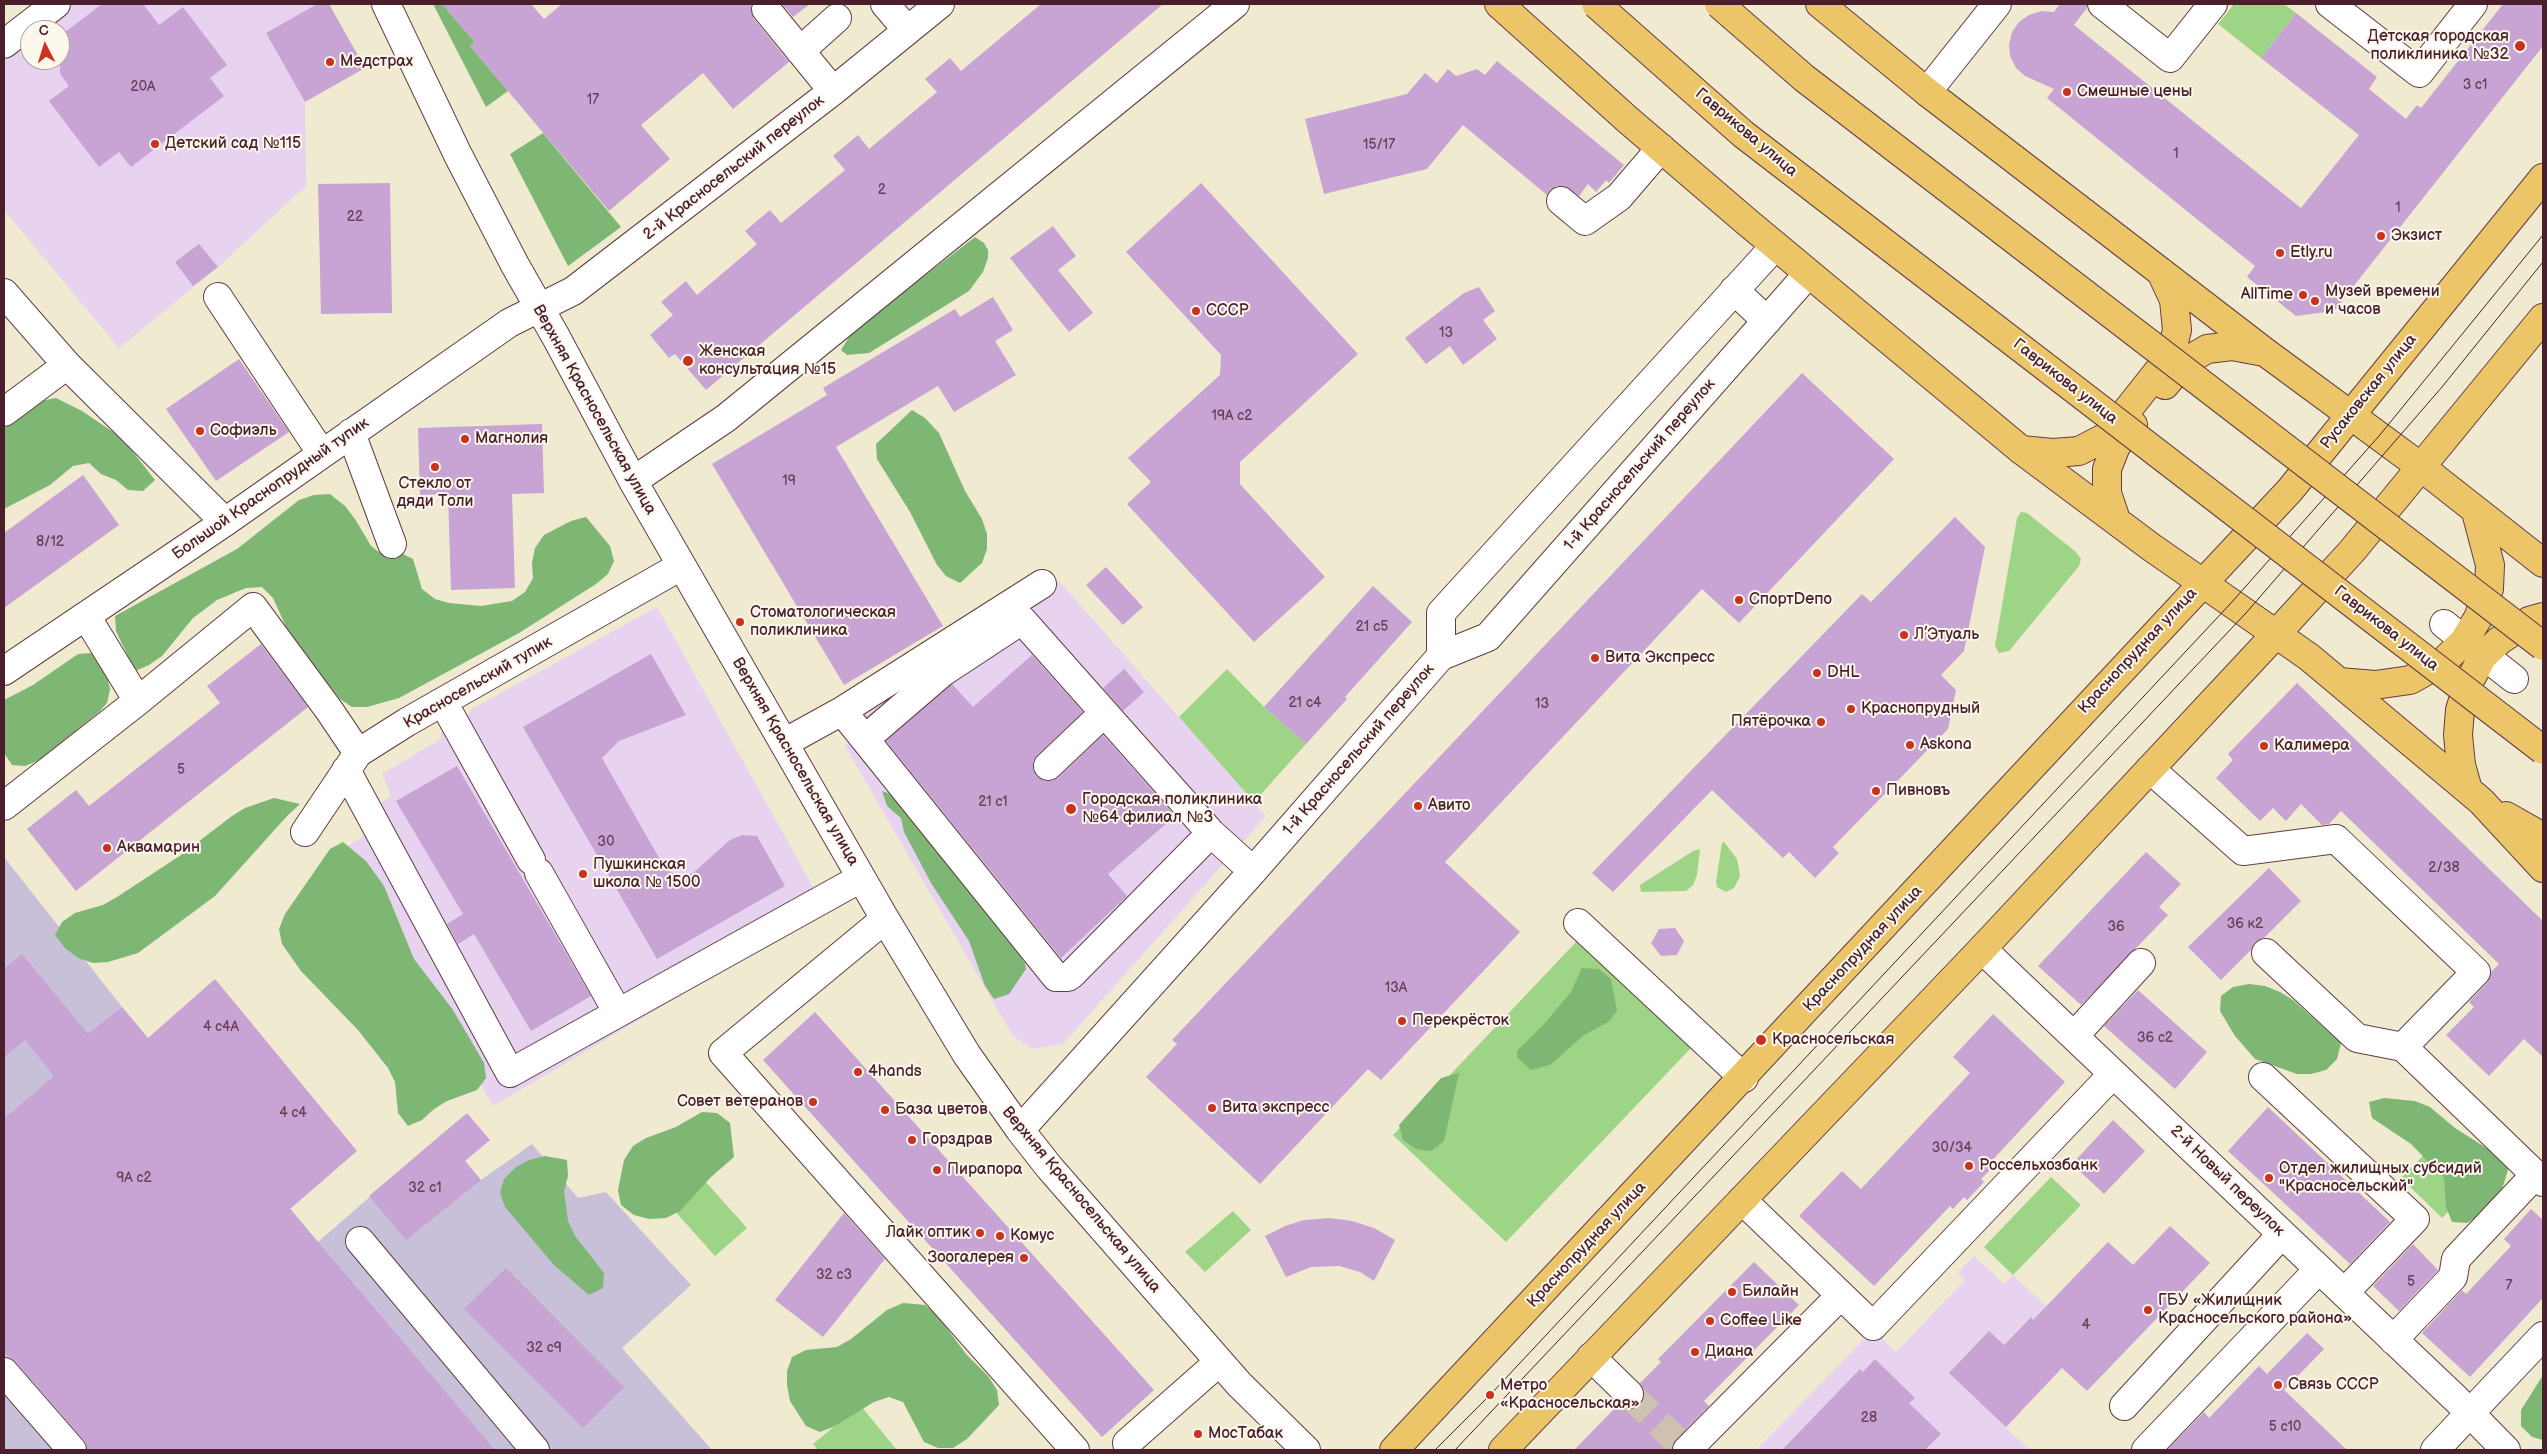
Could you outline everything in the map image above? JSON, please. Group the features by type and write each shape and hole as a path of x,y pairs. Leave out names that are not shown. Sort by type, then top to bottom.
{"main road":[{"path":"1498,4 1775,246 2020,449 2201,583 2277,633 2339,682 2475,795 2543,868"},
{"name":"Гаврикова улица","path":"1596,4 1743,134 2543,750"},
{"path":"1720,4 1804,78 2543,646"},
{"path":"1820,4 1927,92 2265,352 2421,466 2543,564"},
{"name":"Русаковская улица","path":"2290,490 2350,413 2543,178"},
{"path":"2020,449 2053,454 2079,451 2106,437 2171,355 2177,330 2174,300 2159,269"},
{"path":"1503,1450 1982,949 2277,633 2352,550 2543,318"},
{"path":"2116,520 2107,493 2107,469 2116,446 2182,364 2207,348 2232,346 2265,352"},
{"name":"Краснопрудная улица","path":"1394,1450 1744,1078 2201,583 2290,490"},
{"path":"2339,682 2375,685 2410,680 2444,661 2464,641 2478,618 2490,589 2490,565 2476,512"},
{"path":"2464,641 2500,640 2529,620 2543,616"},
{"path":"2464,641 2468,684 2460,710 2458,735 2461,765 2475,795 2543,837"}],"street":[{"path":"4,44 56,4"},
{"name":"Верхняя Красносельская улица","path":"386,4 458,155 538,309 556,337 633,481 861,878 967,1055 1020,1130 1218,1362 1306,1450"},
{"path":"886,4 924,17"},
{"path":"633,481 726,418 1235,4"},
{"path":"1927,92 1997,4"},
{"path":"2102,4 2170,58 2212,4"},
{"path":"2330,4 2418,73 2473,4"},
{"path":"766,10 833,91"},
{"name":"2-й Красносельский переулок","path":"538,309 573,291 833,91 924,17"},
{"path":"800,51 837,18"},
{"path":"1561,201 1585,221 1619,197 1661,148"},
{"path":"1441,656 1441,613 1775,246"},
{"name":"1-й Красносельский переулок","path":"1020,1130 1253,871 1441,656 1488,637 1808,274"},
{"path":"1734,290 1767,321"},
{"path":"4,294 67,365 225,522"},
{"path":"218,297 322,454"},
{"name":"Большой Краснопрудный тупик","path":"4,672 225,522 509,323 538,309"},
{"path":"4,412 67,365"},
{"path":"351,434 392,544"},
{"name":"Красносельский тупик","path":"305,832 352,762 443,702 681,566"},
{"path":"784,743 842,711 1042,584"},
{"path":"4,806 253,607 329,710 352,762 510,1073 861,878"},
{"path":"86,616 138,700"},
{"path":"865,739 943,672 1022,620 1211,833 1253,871"},
{"path":"2464,641 2514,679"},
{"path":"443,702 618,1013"},
{"path":"842,711 1056,977 1068,977 1072,974 1211,833"},
{"path":"1048,766 1104,712"},
{"path":"2150,769 2243,851 2336,839 2476,972 2403,1047"},
{"path":"885,919 723,1053 1075,1450"},
{"path":"1578,923 1744,1078"},
{"name":"2-й Новый переулок","path":"1982,949 2471,1413 2506,1450"},
{"path":"2266,953 2357,1038 2403,1047 2539,1178 2456,1259 2453,1277 2393,1340"},
{"path":"2074,1036 2141,963"},
{"path":"1742,1200 1873,1326 2113,1074"},
{"path":"2263,1077 2414,1219 2344,1293"},
{"path":"2124,1406 2282,1234"},
{"path":"360,1241 535,1450"},
{"path":"2146,1450 2320,1269"},
{"path":"1684,1448 1840,1296"},
{"path":"2435,1450 2543,1336"},
{"path":"1591,1357 1629,1394"},
{"path":"1127,1444 1218,1362"},
{"path":"4,1372 72,1450"}],"shaded area":[{"name":"Детский сад №115","path":"68,4 317,4 266,33 305,102 306,186 218,267 119,348 4,210 4,55 20,42 20,70 70,70 70,20 48,20"},
{"name":"Городская поликлиника №64 филиал №3","path":"1059,581 1266,816 1063,1044 1032,1049 1013,1036 845,746 867,729 855,714"},
{"name":"Пушкинская школа № 1500","path":"657,607 826,910 493,1106 345,848 388,820 379,803 391,796 382,774 439,740 444,726 465,726 470,710"},
{"path":"4,857 122,1007 318,1242 442,1134 481,1180 532,1144 578,1198 606,1192 691,1285 622,1348 712,1450 4,1450"},
{"path":"1974,1256 2004,1284 2013,1275 2046,1306 2033,1320 2030,1317 1978,1372 2021,1412 2006,1428 2030,1450 1756,1450 1873,1330 1896,1352 1965,1280 1958,1273"}],"green space":[{"path":"433,4 456,4 448,11 475,42 470,46 508,91 486,107"},
{"path":"2234,4 2284,4 2296,13 2261,58 2218,24"},
{"path":"543,133 621,227 568,266 510,154"},
{"path":"975,237 984,243 988,250 988,258 983,272 969,291 869,353 847,355 841,350 849,337 866,321"},
{"path":"56,398 82,411 122,438 155,480 143,491 128,490 116,480 101,474 89,463 73,466 50,485 4,509 4,427 40,401"},
{"path":"912,410 925,418 939,433 965,491 982,519 987,534 987,549 982,563 960,583 946,576 937,565 910,512 877,459 876,444"},
{"path":"330,494 345,506 371,546 384,556 399,552 413,559 422,589 435,599 449,603 481,606 512,601 525,592 533,578 532,563 535,548 544,535 571,521 586,517 610,546 614,561 608,574 596,584 519,633 399,698 367,707 352,707 340,699 292,640 273,598 262,587 246,588 217,600 193,618 162,656 149,665 135,671 116,631 115,616 237,549 299,500 314,495"},
{"path":"2021,512 2027,513 2076,552 2081,559 2079,566 2009,651 1999,653 1995,646 2017,518"},
{"path":"91,653 107,676 110,689 107,703 78,729 69,740 49,756 25,766 12,765 4,753 4,700 33,685 78,654"},
{"path":"1227,669 1264,707 1306,744 1254,802 1179,717"},
{"path":"882,791 896,796 924,836 973,890 1025,963 1026,969 1009,994 994,999 985,986 969,941 931,883 904,832 901,818 887,806"},
{"path":"274,798 300,804 215,896 138,953 108,962 93,963 78,958 65,948 55,935 62,922 75,913 103,905 117,897 181,855 232,816 245,808"},
{"path":"343,842 366,861 384,886 414,959 453,1010 484,1063 486,1078 477,1090 447,1101 422,1120 408,1126 398,1113 395,1082 388,1068 358,1030 301,971 282,944 279,929 285,914 330,849"},
{"path":"1724,842 1737,859 1740,876 1734,888 1726,892 1717,887 1716,882 1722,843"},
{"path":"1700,849 1697,875 1693,885 1686,891 1641,892 1640,885 1693,851"},
{"path":"1577,941 1691,1048 1506,1242 1393,1135"},
{"path":"1582,968 1599,969 1611,979 1617,1011 1608,1022 1584,1035 1550,1065 1531,1070 1517,1057 1517,1051 1545,1023 1571,992"},
{"path":"2249,984 2265,986 2293,1000 2341,1043 2337,1059 2326,1070 2311,1074 2297,1074 2255,1059 2235,1036 2220,1011 2221,996 2233,987"},
{"path":"1459,1073 1444,1141 1431,1151 1416,1149 1403,1140 1399,1125 1441,1078"},
{"path":"2384,1098 2415,1101 2430,1107 2455,1128 2510,1163 2501,1193 2480,1215 2467,1223 2452,1222 2446,1207 2444,1178 2411,1144 2372,1118 2369,1102"},
{"path":"702,1112 717,1113 730,1123 734,1157 711,1177 680,1211 666,1218 649,1219 634,1215 621,1205 618,1190 624,1160 633,1146 646,1138 676,1127"},
{"path":"2435,1144 2476,1183 2442,1218 2401,1178"},
{"path":"545,1156 567,1160 568,1176 564,1191 568,1221 575,1236 604,1273 603,1288 589,1295 554,1265 505,1207 500,1193 504,1179 516,1167 529,1160"},
{"path":"688,1162 747,1228 715,1256 656,1190"},
{"path":"2051,1177 2081,1205 2013,1275 1984,1247"},
{"path":"1233,1211 1251,1230 1205,1272 1185,1252"},
{"path":"903,1303 925,1305 937,1315 966,1354 988,1376 997,1390 999,1405 967,1439 953,1448 938,1448 924,1442 903,1402 889,1397 874,1402 835,1426 820,1432 806,1426 790,1401 787,1371 792,1357 806,1350 837,1347 851,1339 887,1310"},
{"path":"2543,1375 2543,1440 2532,1437 2521,1426 2521,1410"},
{"path":"860,1405 897,1450 818,1450 813,1444"}],"building":[{"path":"102,4 143,4 159,25 183,7 227,65 210,78 224,96 131,167 119,152 99,167 49,101 69,86 60,74 60,70 70,70 70,28"},
{"path":"317,4 329,4 365,68 305,102 266,33"},
{"path":"442,4 531,4 544,19 562,4 751,4 754,19 789,62 733,109 703,73 641,125 670,159 609,211 470,46 475,42"},
{"path":"782,4 810,4 793,17"},
{"path":"1041,4 1163,4 706,390 675,354 669,358 650,335 673,315 661,302 686,281 697,295 757,244 745,231 770,210 781,223 845,170 833,156 858,135 869,149 937,92 925,79 950,58 961,71"},
{"path":"2060,4 2087,4 2087,8 2074,25 2301,208 2359,135 2261,58 2296,13 2377,77 2369,89 2406,119 2417,105 2421,108 2503,4 2543,4 2543,46 2334,311 2296,316 2247,277 2255,266 2047,98 2054,89 2025,76 2016,68 2010,56 2009,45 2012,32 2019,22 2029,15 2041,11 2054,12"},
{"path":"1497,61 1624,165 1609,183 1606,180 1596,192 1588,184 1579,196 1564,186 1556,186 1547,195 1463,125 1427,169 1324,194 1305,119 1407,94 1425,73 1437,83 1448,69 1456,76 1477,69 1485,75"},
{"path":"390,183 392,313 321,314 318,184"},
{"path":"1201,183 1358,354 1240,462 1240,484 1325,577 1254,642 1127,504 1151,482 1128,458 1220,375 1221,355 1126,252"},
{"path":"1053,226 1076,256 1058,270 1093,313 1069,332 1010,258"},
{"path":"199,244 218,267 193,286 175,262"},
{"path":"1479,287 1495,311 1483,320 1497,339 1463,365 1450,346 1426,364 1405,338 1464,293"},
{"path":"993,297 1013,330 995,341 1016,375 954,412 938,386 836,447 943,626 844,685 712,464 827,395 823,388 955,309 960,317"},
{"path":"239,359 289,432 216,481 166,409"},
{"path":"1802,373 1894,459 1739,623 1702,589 1445,862 1520,932 1381,1080 1368,1069 1260,1184 1146,1077 1177,1044 1172,1040"},
{"path":"542,424 544,493 512,494 515,588 451,590 448,494 420,495 418,428"},
{"path":"83,475 119,525 4,608 4,533"},
{"name":"Краснопрудный","path":"1955,517 1985,547 1964,651 1941,675 1956,690 1948,729 1833,847 1839,853 1815,878 1789,852 1783,858 1712,790 1613,892 1592,873 1862,594 1871,602"},
{"path":"1106,567 1143,607 1123,625 1086,585"},
{"path":"1373,586 1412,622 1306,744 1264,707"},
{"path":"261,644 308,707 76,891 27,829 76,790 89,806 220,703 207,686"},
{"path":"651,654 686,715 619,741 602,758 666,870 680,876 693,873 730,840 742,835 757,836 785,886 657,959 523,727"},
{"path":"1032,655 1083,712 1037,755 1033,761 1033,769 1036,776 1044,781 1052,781 1058,778 1103,735 1175,816 1108,874 1127,896 1061,958 886,741 952,684 973,707"},
{"path":"1124,669 1144,692 1123,711 1103,688"},
{"path":"2297,683 2543,921 2543,1057 2524,1039 2489,1076 2446,1035 2474,1007 2469,1002 2487,983 2491,972 2499,964 2341,811 2329,824 2322,825 2301,804 2286,821 2273,808 2260,821 2216,778 2233,760 2228,754"},
{"path":"457,766 591,996 531,1031 474,934 458,944 447,924 463,914 396,801"},
{"path":"2146,852 2181,884 2159,907 2168,915 2081,1005 2038,966"},
{"path":"2269,868 2301,901 2264,938 2255,942 2251,950 2221,980 2188,947"},
{"path":"1675,928 1684,941 1677,955 1661,956 1651,943 1659,929"},
{"path":"22,954 88,1034 122,1007 148,1038 215,979 357,1151 290,1209 495,1450 88,1450 84,1440 16,1362 4,1352 4,1119 54,1076 25,1040 4,1057 4,969"},
{"path":"2138,990 2207,1052 2175,1089 2104,1026"},
{"path":"815,1012 1154,1390 1102,1437 763,1060"},
{"path":"1993,1014 2065,1082 1987,1166 1991,1169 1981,1179 1984,1182 1967,1200 1964,1197 1953,1209 1950,1206 1874,1286 1799,1216 1842,1171 1861,1189 1970,1073 1953,1057"},
{"path":"2268,1107 2390,1222 2350,1264 2228,1151"},
{"path":"467,1113 490,1140 465,1161 481,1180 406,1240 369,1196"},
{"path":"2113,1120 2145,1151 2104,1194 2072,1164"},
{"path":"2531,1209 2543,1220 2543,1298 2470,1377 2422,1333 2462,1290 2466,1294 2511,1246 2504,1239"},
{"path":"844,1213 885,1259 823,1337 775,1300"},
{"path":"1330,1218 1352,1221 1374,1228 1395,1240 1374,1281 1360,1272 1339,1266 1311,1267 1286,1277 1265,1236 1285,1226 1304,1220"},
{"path":"2170,1226 2210,1263 2087,1391 2062,1368 2006,1427 1949,1373 1989,1331 2004,1345 2031,1317 2033,1320 2108,1242 2133,1265"},
{"path":"2413,1244 2438,1270 2399,1311 2373,1286"},
{"path":"1754,1262 1799,1305 1704,1401 1709,1406 1676,1439 1672,1449 1574,1450 1618,1405 1625,1409 1633,1409 1640,1405 1644,1398 1644,1390 1640,1383 1661,1362 1658,1359"},
{"path":"506,1268 624,1387 583,1428 464,1309"},
{"path":"2307,1333 2324,1349 2284,1390 2347,1450 2167,1450 2204,1412 2209,1418 2259,1366 2267,1374"},
{"path":"1875,1359 1915,1398 1909,1403 1941,1434 1925,1450 1782,1450 1860,1369 1863,1372"}],"tunnel":[{"path":"1629,1394 1678,1442"}],"tram line":[{"path":"1435,1450 1490,1395 2231,603 2379,436 2543,235"},
{"path":"1455,1450 2246,613 2442,387 2543,262"}],"place":[{"name":"Детская городская поликлиника №32","path":"2520,46"},
{"name":"Медстрах","path":"330,62"},
{"name":"Смешные цены","path":"2067,92"},
{"name":"Детский сад №115","path":"155,144"},
{"name":"Экзист","path":"2381,236"},
{"name":"Etly.ru","path":"2280,253"},
{"name":"AllTime","path":"2303,295"},
{"name":"Музей времени и часов","path":"2315,301"},
{"name":"СССР","path":"1196,311"},
{"name":"Женская консультация №15","path":"688,361"},
{"name":"Софиэль","path":"200,431"},
{"name":"Магнолия","path":"465,439"},
{"name":"Стекло от дяди Толи","path":"435,467"},
{"name":"СпортDепо","path":"1739,600"},
{"name":"Стоматологическая поликлиника","path":"740,622"},
{"name":"Л’Этуаль","path":"1904,635"},
{"name":"Вита Экспресс","path":"1595,658"},
{"name":"DHL","path":"1817,673"},
{"name":"Краснопрудный","path":"1851,709"},
{"name":"Пятёрочка","path":"1821,722"},
{"name":"Askona","path":"1910,745"},
{"name":"Калимера","path":"2264,746"},
{"name":"Пивновъ","path":"1876,791"},
{"name":"Авито","path":"1418,806"},
{"name":"Городская поликлиника №64 филиал №3","path":"1071,809"},
{"name":"Аквамарин","path":"107,848"},
{"name":"Пушкинская школа № 1500","path":"583,874"},
{"name":"Перекрёсток","path":"1402,1021"},
{"name":"Красносельская","path":"1761,1040"},
{"name":"4hands","path":"858,1072"},
{"name":"Совет ветеранов","path":"813,1102"},
{"name":"Вита экспресс","path":"1212,1108"},
{"name":"База цветов","path":"885,1110"},
{"name":"Горздрав","path":"912,1140"},
{"name":"Россельхозбанк","path":"1969,1166"},
{"name":"Пирапора","path":"937,1170"},
{"name":"Отдел жилищных субсидий \"Красносельский\"","path":"2269,1178"},
{"name":"Лайк оптик","path":"980,1233"},
{"name":"Комус","path":"1000,1236"},
{"name":"Зоогалерея","path":"1024,1258"},
{"name":"Билайн","path":"1732,1292"},
{"name":"ГБУ «Жилищник Красносельского района»","path":"2148,1310"},
{"name":"Coffee Like","path":"1710,1321"},
{"name":"Диана","path":"1695,1352"},
{"name":"Связь СССР","path":"2278,1385"},
{"name":"Метро «Красносельская»","path":"1490,1395"},
{"name":"МосТабак","path":"1198,1434"}]}
